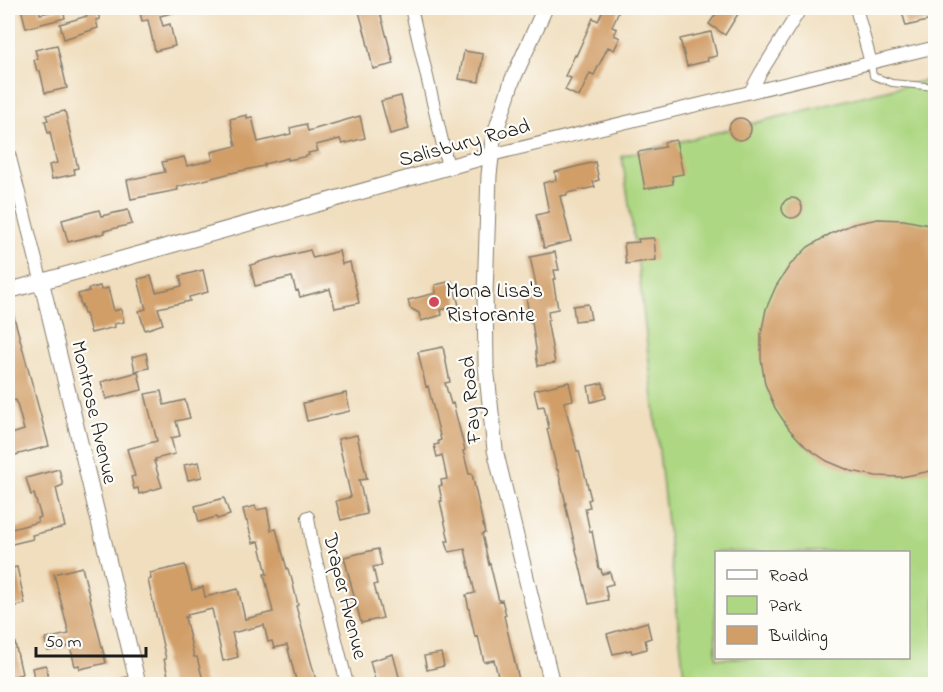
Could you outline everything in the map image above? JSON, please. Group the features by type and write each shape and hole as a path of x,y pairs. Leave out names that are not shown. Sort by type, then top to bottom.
{"street":[{"path":"411,8 448,167"},
{"name":"Fay Road","path":"545,8 512,81 493,140 489,175 484,294 486,366 495,450 552,684"},
{"path":"750,92 801,8"},
{"path":"856,8 871,63"},
{"name":"Salisbury Road","path":"8,291 491,155 936,47"},
{"name":"Montrose Avenue","path":"8,150 41,280 133,683"},
{"name":"Draper Avenue","path":"308,517 312,544 347,684"}],"lane":[{"path":"871,63 873,76 892,82 936,87"}],"green space":[{"path":"935,78 935,684 685,684 639,273 622,156"}],"building":[{"path":"21,8 39,8 40,14 63,9 65,18 26,28"},
{"path":"84,8 96,8 100,19 96,20 98,28 64,39 60,24 87,16"},
{"path":"139,8 178,8 179,11 160,16 163,26 170,24 175,46 155,51 148,20 142,21"},
{"path":"358,8 379,8 394,64 373,69"},
{"path":"604,8 620,8 612,27 617,29 614,35 620,38 614,50 608,47 594,75 590,73 579,97 565,90 571,78 565,76 593,18 598,21"},
{"path":"720,8 728,8 738,14 725,35 709,24"},
{"path":"901,8 936,8 936,19 906,26"},
{"path":"711,32 717,56 707,58 708,61 687,66 680,39"},
{"path":"57,45 67,88 45,93 40,71 37,71 34,60 38,59 35,50"},
{"path":"464,51 483,54 479,82 459,79"},
{"path":"401,96 409,129 390,134 381,101"},
{"path":"65,111 78,168 74,169 75,174 52,179 49,165 57,163 45,121 48,120 46,115"},
{"path":"247,115 247,118 252,117 258,142 291,134 290,128 306,124 308,131 360,116 365,138 342,144 340,139 316,145 318,151 308,153 309,155 303,157 288,160 288,158 177,187 178,190 131,199 127,180 165,172 162,162 184,157 187,166 213,160 211,152 236,146 230,119"},
{"path":"740,118 748,121 751,129 748,137 740,140 732,137 729,129 732,121"},
{"path":"676,140 683,174 672,176 673,184 645,189 638,152 665,147 664,142"},
{"path":"595,162 599,180 593,182 595,187 560,196 571,241 544,248 536,215 549,212 543,183 556,180 555,172"},
{"path":"792,198 799,201 802,208 799,215 792,218 785,215 782,208 785,201"},
{"path":"99,210 101,216 128,210 132,224 68,242 62,220"},
{"path":"878,219 904,220 936,228 936,468 901,477 876,476 851,471 827,461 806,447 789,429 775,408 765,384 761,359 761,334 766,309 776,286 790,265 808,247 830,234 853,224"},
{"path":"654,238 656,260 626,264 624,243"},
{"path":"310,250 313,258 339,251 342,264 350,262 359,303 335,308 330,289 300,297 292,277 255,286 250,265"},
{"path":"555,252 559,270 554,270 556,279 553,279 558,309 548,311 549,320 547,320 555,363 538,366 526,296 538,294 530,257"},
{"path":"203,270 208,292 189,297 190,301 158,308 163,324 145,330 139,311 146,309 138,279 151,276 156,292 182,286 180,276"},
{"name":"Mona Lisa's Ristorante","path":"452,281 459,305 441,310 442,315 421,321 419,313 410,308 408,300 436,293 435,285"},
{"path":"100,286 101,290 108,288 114,311 121,309 124,322 114,324 115,327 91,333 78,294"},
{"path":"588,304 591,319 575,321 573,306"},
{"path":"8,306 11,306 49,446 8,457 8,435 24,430 16,400 10,401 8,390 12,388 8,371"},
{"path":"443,347 450,382 445,383 451,404 453,403 469,474 472,474 485,533 482,534 489,565 499,601 502,600 506,615 504,616 520,684 500,684 494,660 484,662 478,636 475,637 466,595 475,593 465,549 449,552 446,541 449,541 439,486 442,485 441,480 447,479 442,455 437,457 434,445 439,444 438,441 441,440 418,352"},
{"path":"146,353 149,368 135,371 132,357"},
{"path":"138,372 142,390 106,399 101,382"},
{"path":"569,382 573,400 564,402 591,499 588,500 590,507 585,508 590,532 592,531 599,569 602,574 610,572 613,584 605,586 608,600 589,604 547,429 549,428 544,406 538,407 534,390"},
{"path":"603,383 606,398 591,402 588,386"},
{"path":"161,391 164,405 185,400 190,418 176,421 180,436 171,438 175,454 154,461 162,487 139,494 138,488 134,489 131,477 135,476 127,449 157,441 145,394"},
{"path":"346,393 350,411 307,421 303,403"},
{"path":"357,435 367,479 359,480 367,514 341,520 336,501 351,497 338,439"},
{"path":"199,462 202,477 188,480 184,465"},
{"path":"59,469 63,485 56,488 65,527 32,535 33,539 8,545 8,530 38,522 37,518 41,517 26,478"},
{"path":"224,498 230,515 199,522 195,506"},
{"path":"255,506 257,510 267,508 271,530 276,529 291,576 298,605 296,606 317,684 297,684 287,645 274,648 272,641 268,642 264,625 232,633 238,657 223,661 212,609 185,617 194,657 197,657 204,684 170,684 148,580 151,579 150,573 185,565 192,590 203,587 205,597 238,589 245,619 273,612 259,541 253,543 243,509"},
{"path":"378,549 382,565 373,567 377,584 374,585 383,618 361,623 344,557"},
{"path":"17,567 25,604 13,607 8,583 8,569"},
{"path":"82,567 106,663 80,669 79,665 75,666 70,646 48,651 45,639 69,634 54,574"},
{"path":"647,622 651,638 645,640 647,649 613,654 607,634"},
{"path":"12,630 22,674 8,677 8,631"},
{"path":"441,653 444,666 427,670 424,656"},
{"path":"393,654 401,684 376,684 370,661"},
{"path":"46,665 49,679 35,682 32,668"}],"place":[{"name":"Mona Lisa's Ristorante","path":"434,302"}]}
